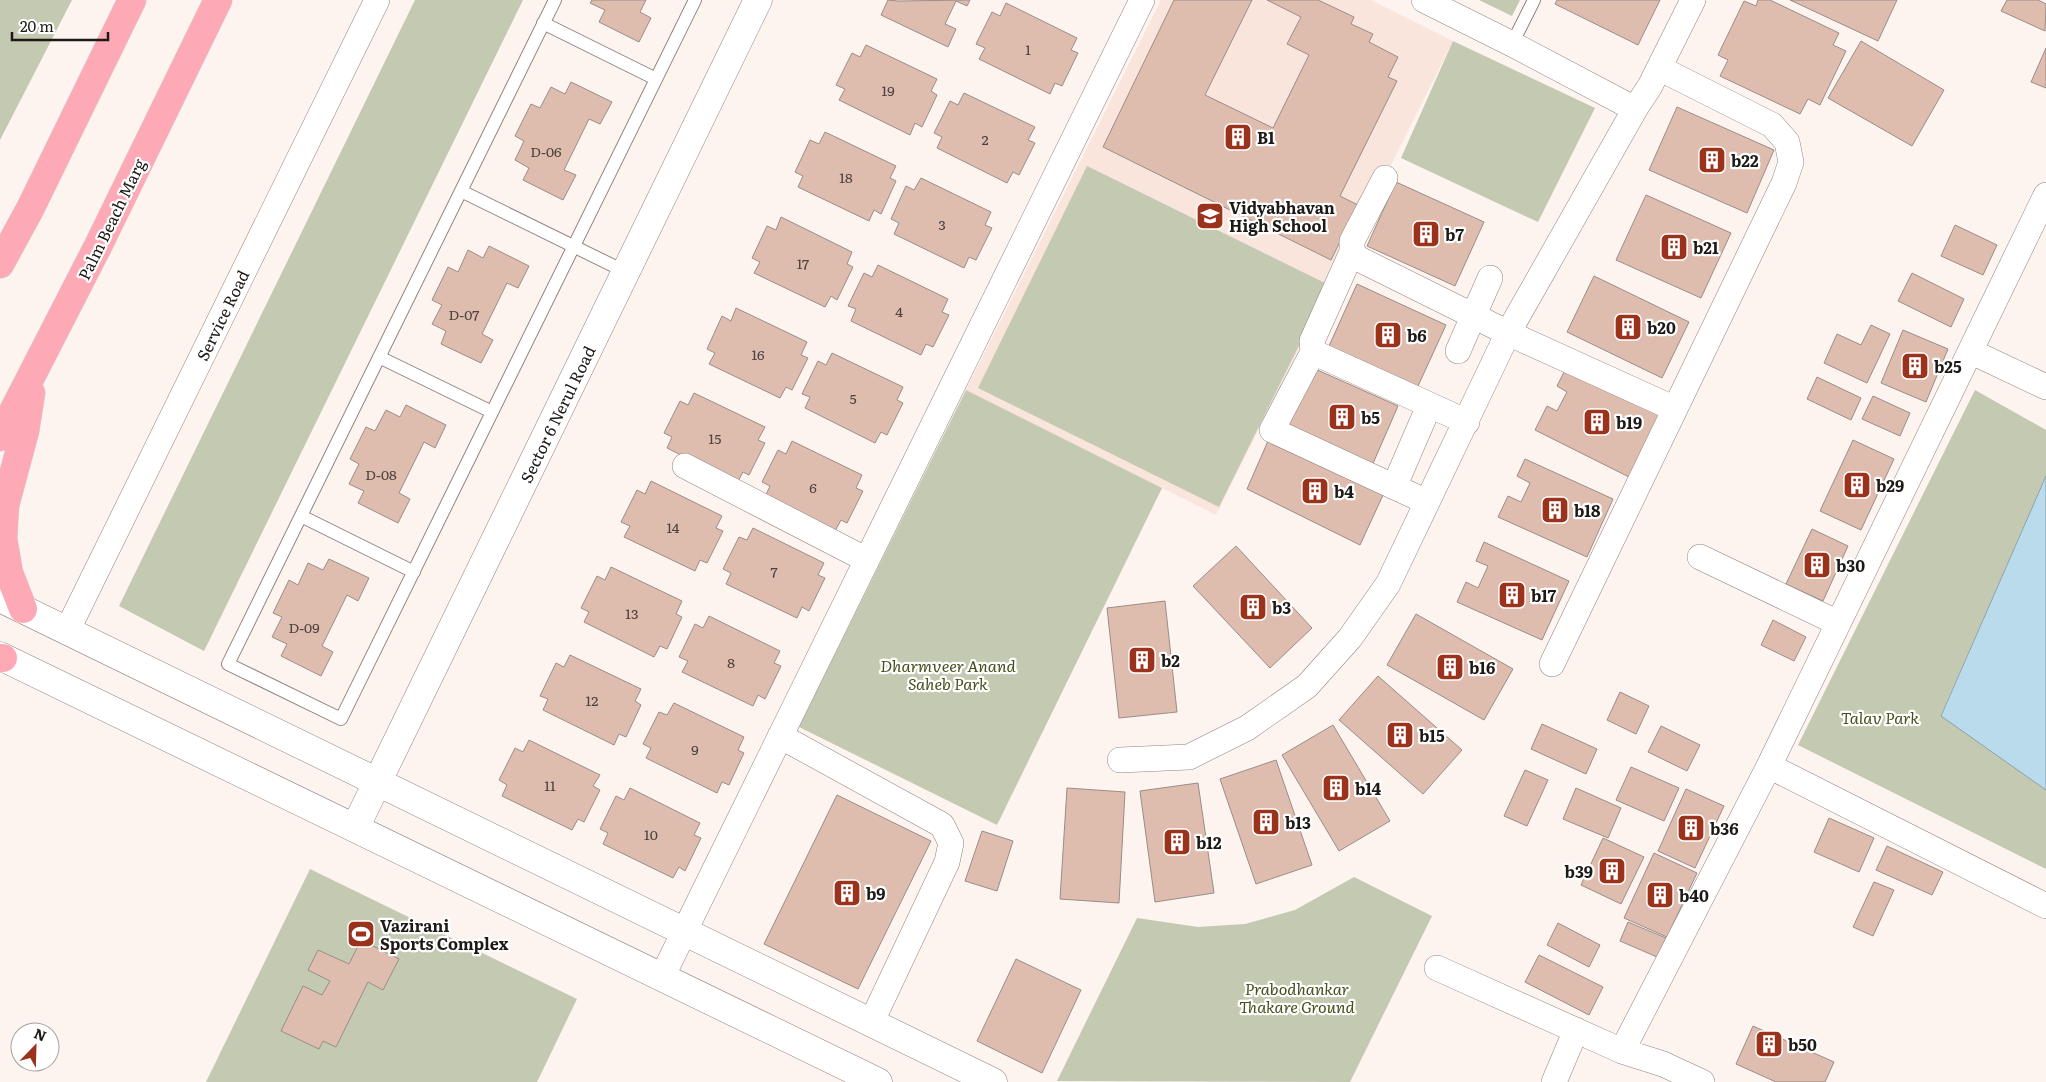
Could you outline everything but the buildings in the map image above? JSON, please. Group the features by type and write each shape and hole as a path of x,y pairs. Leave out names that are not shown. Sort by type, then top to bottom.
{"main road":[{"path":"0,264 30,209 132,0"},
{"name":"Palm Beach Marg","path":"0,437 218,0"},
{"path":"11,604 9,573 3,539 5,506 25,431 35,370"}],"street":[{"name":"Service Road","path":"67,631 377,0"},
{"name":"Sector 6 Nerul Road","path":"355,828 758,0"},
{"path":"662,977 1142,0"},
{"path":"1424,0 1635,109"},
{"path":"1120,760 1189,757 1247,728 1307,686 1350,638 1388,584 1508,333 1659,68 1693,0"},
{"path":"1552,664 1784,184 1791,162 1787,142 1772,125 1659,68"},
{"path":"1385,178 1352,241 1352,252 1312,341 1313,352 1272,430 1427,502"},
{"path":"1622,1051 1769,766 1972,352 2046,195"},
{"path":"1352,252 1359,259 1508,333 1676,409"},
{"path":"1458,351 1490,278"},
{"path":"1313,352 1467,422"},
{"path":"1972,352 2046,387"},
{"path":"1394,487 1429,406"},
{"path":"685,466 867,560"},
{"path":"1700,557 1838,623"},
{"path":"11,604 993,1082"},
{"path":"1,657 878,1082"},
{"path":"780,736 942,825 951,843 947,862 871,1023"},
{"path":"1769,766 2046,906"},
{"path":"1437,968 1622,1051 1663,1064 1702,1082"},
{"path":"1554,1082 1576,1030"}],"lane":[{"path":"554,0 228,664 341,719 695,0"},
{"path":"1512,44 1534,0"},
{"path":"543,24 656,79"},
{"path":"461,191 626,272"},
{"path":"379,357 492,412"},
{"path":"301,516 414,572"}],"shaded area":[{"name":"Vidyabhavan High School","path":"1161,0 1371,0 1453,41 1216,515 966,390"}],"green space":[{"path":"0,0 72,0 0,140"},
{"path":"415,0 523,0 204,651 119,606"},
{"path":"1479,0 1520,0 1512,16"},
{"path":"1453,41 1595,108 1538,222 1401,158"},
{"path":"1087,166 1329,285 1219,507 978,388"},
{"name":"Dharmveer Anand Saheb Park","path":"966,390 1162,488 997,825 799,727"},
{"name":"Talav Park","path":"1975,390 2046,430 2046,476 1941,715 2046,790 2046,869 1798,745"},
{"name":"Vazirani Sports Complex","path":"310,869 577,999 537,1082 206,1082"},
{"name":"Prabodhankar Thakare Ground","path":"1354,877 1432,916 1350,1082 1057,1081 1137,918 1198,927 1245,924 1295,910"}],"water":[{"path":"2046,476 2046,790 1941,716"}],"place":[{"name":"B1","path":"1238,137"},
{"name":"b22","path":"1712,160"},
{"name":"Vidyabhavan High School","path":"1210,216"},
{"name":"b7","path":"1426,234"},
{"name":"b21","path":"1674,247"},
{"name":"b20","path":"1628,327"},
{"name":"b6","path":"1388,335"},
{"name":"b25","path":"1915,366"},
{"name":"b5","path":"1342,417"},
{"name":"b19","path":"1597,422"},
{"name":"b29","path":"1857,485"},
{"name":"b4","path":"1315,491"},
{"name":"b18","path":"1555,510"},
{"name":"b30","path":"1817,565"},
{"name":"b17","path":"1512,595"},
{"name":"b3","path":"1253,607"},
{"name":"b2","path":"1142,660"},
{"name":"b16","path":"1450,667"},
{"name":"b15","path":"1400,735"},
{"name":"b14","path":"1336,788"},
{"name":"b13","path":"1266,822"},
{"name":"b36","path":"1691,828"},
{"name":"b12","path":"1177,842"},
{"name":"b39","path":"1612,871"},
{"name":"b9","path":"847,893"},
{"name":"b40","path":"1660,895"},
{"name":"Vazirani Sports Complex","path":"361,934"},
{"name":"b50","path":"1769,1044"}]}
